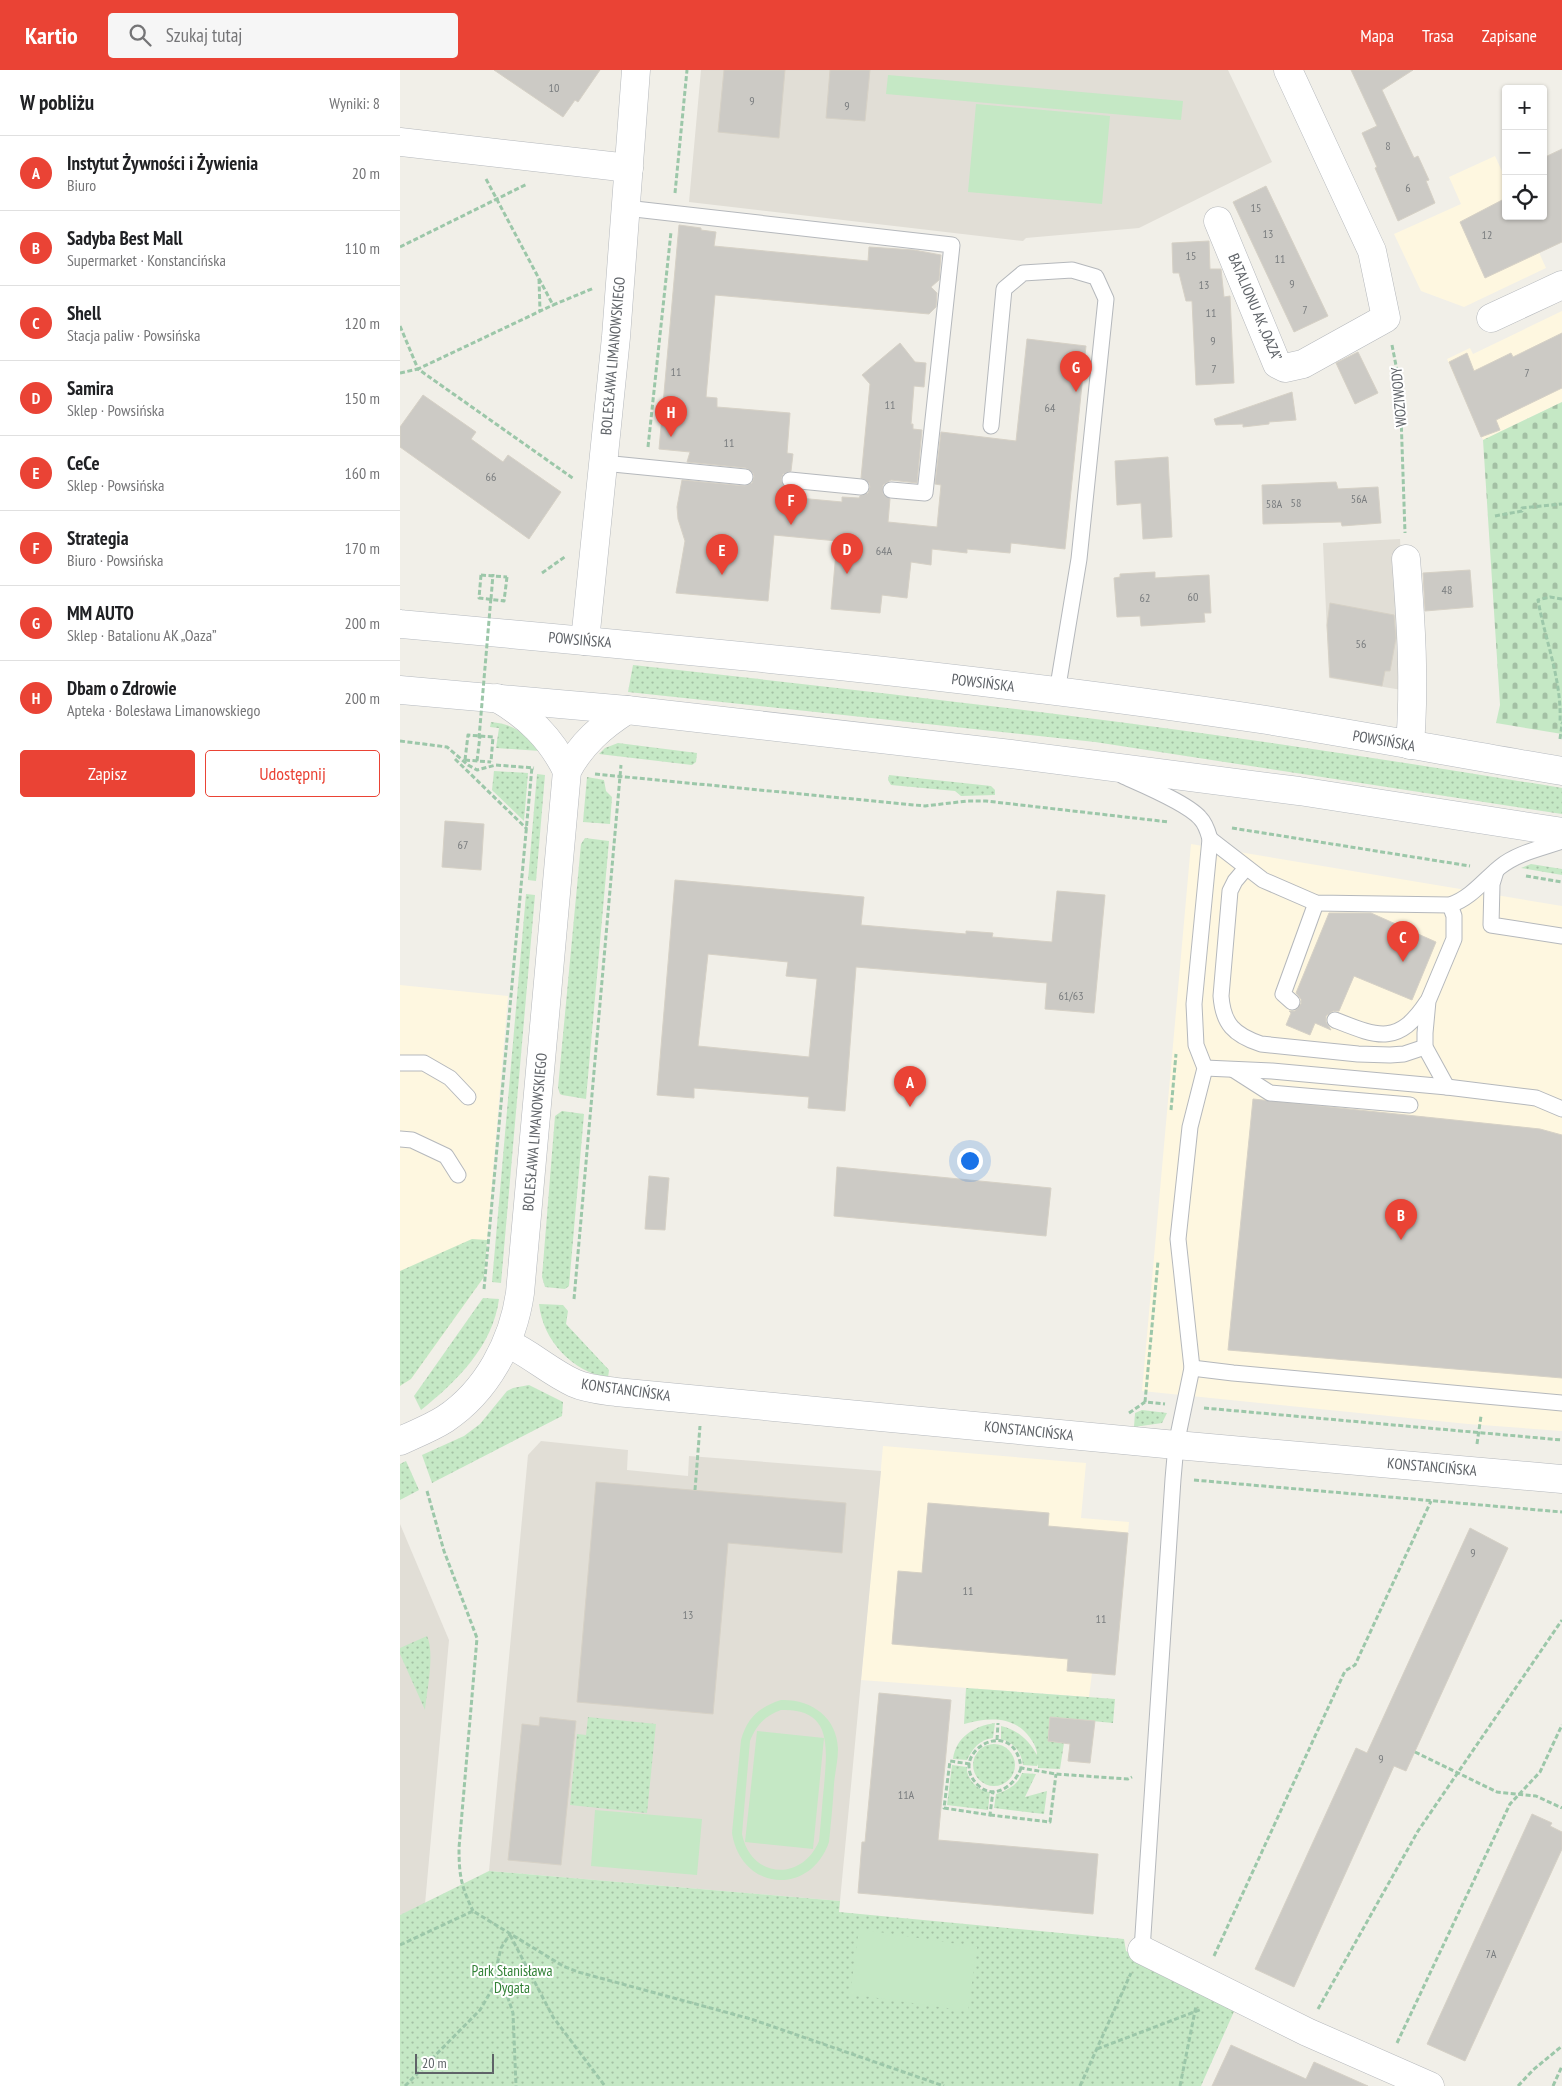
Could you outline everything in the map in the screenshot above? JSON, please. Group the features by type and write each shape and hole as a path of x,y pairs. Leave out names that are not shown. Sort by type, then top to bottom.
{"street":[{"name":"BOLESŁAWA LIMANOWSKIEGO","path":"585,641 616,464 626,208 636,70"},
{"path":"1288,70 1372,251 1386,318"},
{"path":"400,142 629,168"},
{"name":"BATALIONU AK „OAZA”","path":"1218,221 1276,364 1285,368 1303,364 1386,318"},
{"path":"1491,318 1562,284"},
{"path":"1406,559 1412,648 1413,706 1410,745"},
{"name":"POWSIŃSKA","path":"400,624 803,662 1057,692 1260,719 1562,771"},
{"path":"400,690 627,710 1099,765 1299,792 1562,832"},
{"path":"497,698 530,721 576,772"},
{"name":"BOLESŁAWA LIMANOWSKIEGO","path":"400,1441 426,1430 456,1409 486,1377 507,1343 518,1310 578,751 609,721 627,710"},
{"name":"KONSTANCIŃSKA","path":"507,1343 525,1352 573,1383 586,1388 1176,1445 1562,1479"},
{"path":"1142,1950 1307,2032 1430,2086"}],"lane":[{"path":"626,208 952,245 926,492 891,490"},
{"path":"991,426 1004,288 1023,273 1072,270 1096,277 1106,299 1079,559 1057,692"},
{"path":"616,464 745,477"},
{"path":"790,480 861,487"},
{"path":"1099,765 1165,795 1199,816 1208,832 1246,868 1263,880 1316,903 1450,905 1464,900 1496,871 1519,856 1562,841"},
{"path":"1142,1950 1173,1478 1176,1445 1192,1368 1178,1239 1190,1127 1205,1068 1196,1046 1194,1004 1208,832"},
{"path":"1246,868 1235,881 1230,891 1228,910 1221,996 1222,1013 1232,1028 1250,1040 1261,1044 1358,1054 1404,1054 1425,1047"},
{"path":"1496,871 1492,884 1491,925 1562,936"},
{"path":"1292,1002 1282,994 1316,903"},
{"path":"1335,1020 1368,1033 1384,1035 1407,1027 1416,1018 1428,1001 1454,939 1454,916 1450,905"},
{"path":"1428,1001 1425,1047 1447,1086"},
{"path":"400,1063 424,1063 450,1078 468,1098"},
{"path":"1205,1068 1272,1071 1447,1086 1536,1098 1562,1108"},
{"path":"1232,1069 1270,1093 1410,1105"},
{"path":"400,1140 412,1140 446,1156 458,1175"},
{"path":"1192,1368 1233,1374 1562,1403"}],"path":[{"path":"616,464 630,450 648,448 687,70"},
{"path":"484,176 553,305"},
{"path":"400,246 532,182"},
{"path":"539,278 540,311"},
{"path":"400,373 418,369 553,305 599,286"},
{"name":"WOZIWODY","path":"1386,318 1400,386 1406,559"},
{"path":"400,326 418,369 581,484"},
{"path":"1496,516 1522,511 1522,508 1562,504"},
{"path":"542,573 566,556"},
{"path":"481,575 493,575 506,577 504,601 479,598 481,575"},
{"path":"491,599 493,575"},
{"path":"477,761 493,575"},
{"path":"1560,739 1562,723 1560,722 1560,687 1542,622 1538,600 1550,597 1562,599"},
{"path":"468,735 480,736 493,737 491,762 465,760 468,735"},
{"path":"477,761 480,736"},
{"path":"400,741 447,748 477,770 496,765 539,768"},
{"path":"455,758 527,829"},
{"path":"484,1290 533,762"},
{"path":"574,1300 621,765"},
{"path":"576,772 925,806 967,801 986,801 1496,871 1562,882"},
{"path":"1126,1420 1127,1414 1145,1402 1562,1440"},
{"path":"695,1490 700,1423"},
{"path":"1173,1478 1562,1512"},
{"path":"427,1491 444,1551 477,1638 459,1848 459,1874 464,1893 473,1912 563,1966 578,1972 751,2019 944,2086"},
{"path":"1180,2086 1203,1980 1345,1671 1355,1665 1431,1502"},
{"path":"1307,2032 1332,1981 1418,1831 1562,1620"},
{"path":"996,1740 998,1723"},
{"path":"1386,2066 1510,1804 1540,1772 1562,1725"},
{"path":"996,1740 1005,1742 1016,1751 1021,1768 1013,1784 993,1791 978,1785 971,1775 970,1764 973,1753 978,1747 996,1740"},
{"path":"1415,1752 1497,1792 1536,1796 1562,1808"},
{"path":"970,1764 950,1761 944,1808 1050,1822 1056,1774"},
{"path":"1021,1768 1056,1774 1132,1778"},
{"path":"990,1815 993,1791"},
{"path":"400,1945 473,1912"},
{"path":"405,2086 480,2010 494,1986 502,1948 510,1934"},
{"path":"510,1934 553,2017 605,2086"},
{"path":"1080,2086 1142,1950"},
{"path":"497,1965 513,2013 516,2086"},
{"path":"1097,2049 1238,1998"},
{"path":"1518,2086 1533,2070 1562,2046"},
{"path":"1553,2086 1562,2066"}],"shaded area":[{"path":"701,70 1228,70 1272,162 1139,228 1026,238 1023,241 689,202"},
{"path":"1495,156 1502,171 1502,220 1510,220 1537,248 1546,268 1464,307 1421,291 1394,234 1461,204 1449,177"},
{"path":"1562,311 1562,402 1483,440 1447,359 1470,348 1473,354"},
{"path":"1400,539 1408,691 1329,678 1323,543"},
{"path":"1191,844 1562,906 1562,1431 1468,1424 1142,1391"},
{"path":"400,985 508,996 484,1277 411,1379 400,1386"},
{"path":"541,1441 628,1450 627,1470 688,1476 689,1456 881,1471 840,1901 489,1871 528,1455"},
{"path":"883,1446 1086,1463 1081,1518 1129,1522 1115,1675 1092,1673 1089,1697 861,1680"},
{"path":"400,1524 449,1640 425,1904 400,1915"}],"green space":[{"path":"888,75 1183,101 1181,120 886,94"},
{"path":"976,104 1110,116 1102,204 968,192"},
{"path":"1562,402 1562,734 1496,723 1500,705 1483,440"},
{"path":"633,665 937,699 1119,722 1507,779 1562,788 1562,814 1095,742 628,692"},
{"path":"491,722 506,725 519,731 540,751 496,748 499,728 490,727"},
{"path":"618,743 697,753 696,762 692,765 599,754 605,748"},
{"path":"494,771 528,773 524,821 492,790"},
{"path":"537,774 545,775 536,881 528,880"},
{"path":"889,775 991,786 995,790 995,795 961,796 955,791 891,785 888,780"},
{"path":"587,777 604,780 606,791 612,797 610,824 583,822"},
{"path":"585,838 609,841 586,1099 562,1095 558,1088 581,844"},
{"path":"1531,864 1562,869 1562,875 1521,868"},
{"path":"526,894 535,895 501,1283 492,1282"},
{"path":"562,1111 584,1114 569,1286 565,1289 545,1287 542,1277 555,1116"},
{"path":"472,1239 487,1240 484,1277 411,1379 400,1386 400,1271"},
{"path":"483,1298 499,1299 489,1332 481,1347 459,1375 421,1410 414,1396"},
{"path":"539,1304 563,1305 568,1311 566,1324 609,1370 608,1378 583,1369 562,1352 546,1330"},
{"path":"529,1385 563,1402 562,1416 432,1483 422,1455 464,1436 480,1424 507,1391"},
{"path":"1142,1410 1167,1413 1162,1423 1134,1427 1135,1413"},
{"path":"406,1461 419,1490 400,1500 400,1464"},
{"path":"427,1636 430,1662 425,1710 400,1654 400,1648"},
{"path":"966,1688 1115,1699 1113,1723 1050,1717 1048,1741 1064,1743 1060,1769 1038,1768 1038,1764 1037,1766 1023,1765 1021,1756 1016,1749 1010,1743 1001,1739 1001,1726 1013,1730 1022,1736 1037,1755 1032,1741 1020,1728 1005,1721 997,1720 981,1720 964,1724"},
{"path":"781,1700 792,1701 802,1703 820,1712 833,1728 838,1749 829,1842 820,1860 807,1872 792,1879 777,1880 762,1876 748,1867 738,1852 732,1833 741,1740 747,1725 755,1714","holes":["781,1710 798,1711 810,1716 818,1723 823,1733 825,1745 826,1758 819,1841 811,1854 801,1864 790,1869 778,1870 766,1867 755,1860 747,1849 742,1834 750,1741 758,1726 770,1715"]},
{"path":"588,1717 656,1724 647,1813 570,1805 577,1734 586,1735"},
{"path":"995,1723 993,1738 977,1745 967,1760 953,1759 958,1745 967,1734 980,1727"},
{"path":"757,1731 824,1738 813,1849 745,1842"},
{"path":"998,1744 1006,1747 1012,1753 1015,1765 1012,1777 1006,1783 990,1786 982,1783 976,1777 973,1761 976,1753 982,1747"},
{"path":"952,1765 967,1767 968,1776 974,1784 990,1792 988,1810 947,1805"},
{"path":"1022,1773 1036,1774 1025,1797 1047,1791 1044,1814 994,1808 996,1794 1012,1786 1018,1781"},
{"path":"595,1810 702,1819 697,1875 591,1866"},
{"name":"Park Stanisława Dygata","path":"489,1871 840,1901 839,1912 1124,1939 1126,1951 1236,2007 1201,2086 400,2086 400,1915"},
{"path":"859,1929 977,1947 968,2011 850,1994"}],"building":[{"path":"494,70 600,70 578,102 575,100 563,117"},
{"path":"724,70 785,70 779,138 718,132"},
{"path":"830,70 870,70 865,121 826,118"},
{"path":"1351,70 1413,70 1382,90 1414,158 1418,156 1429,180 1426,181 1435,203 1398,221 1362,133 1377,126"},
{"path":"1562,149 1562,242 1485,278 1460,222 1502,200 1502,220 1547,220 1547,156"},
{"path":"1266,186 1328,316 1294,332 1233,202"},
{"path":"679,225 716,232 714,246 868,261 869,247 914,250 941,255 939,280 931,287 937,293 936,307 929,314 715,295 706,397 717,398 717,407 790,413 787,453 793,454 791,471 783,474 781,480 784,487 789,489 788,497 842,502 842,497 859,498 868,493 869,483 861,478 870,384 862,375 900,343 915,362 926,363 924,387 914,386 911,424 913,424 913,429 922,430 917,483 891,480 883,485 883,494 890,499 888,522 937,527 941,485 935,484 941,432 1016,441 1027,339 1086,346 1065,549 1011,543 1010,553 967,549 967,553 932,549 931,565 911,562 907,598 882,595 880,613 831,609 837,541 774,535 768,601 676,593 685,541 678,519 677,507 682,480 745,486 752,483 754,477 753,473 746,468 687,462 690,452 659,449"},
{"path":"1209,241 1210,269 1221,269 1224,297 1230,296 1234,383 1196,385 1192,301 1186,301 1179,273 1173,273 1172,243"},
{"path":"1562,333 1562,388 1496,420 1500,430 1481,437 1449,362 1467,353 1474,371 1511,353 1513,357"},
{"path":"1358,352 1378,393 1355,404 1336,363"},
{"path":"1292,392 1296,420 1269,422 1269,424 1243,427 1243,424 1216,425 1214,419"},
{"path":"423,395 476,432 471,439 503,462 508,455 561,492 529,539 400,447 400,427"},
{"path":"1168,457 1172,537 1143,539 1141,503 1117,505 1115,461"},
{"path":"1336,482 1338,489 1378,487 1381,523 1342,526 1341,522 1263,524 1262,485"},
{"path":"1470,570 1473,607 1425,611 1423,573"},
{"path":"1155,572 1155,578 1209,575 1211,613 1204,613 1205,622 1141,626 1140,616 1117,617 1114,578 1120,577 1120,574"},
{"path":"1330,603 1394,615 1396,638 1390,671 1385,671 1382,686 1330,677 1327,625"},
{"path":"445,821 484,824 481,870 442,867"},
{"path":"675,880 864,897 861,925 966,934 966,931 993,933 992,937 1052,942 1057,891 1105,895 1094,1013 1045,1009 1047,983 856,967 845,1111 808,1108 809,1097 694,1088 694,1098 657,1095","holes":["708,954 788,962 786,976 817,979 809,1057 698,1046"]},
{"path":"1329,913 1371,913 1436,942 1412,1000 1354,976 1339,1011 1333,1011 1326,1016 1326,1022 1331,1030 1315,1023 1310,1035 1286,1025 1291,1013 1289,1011 1295,1011 1301,1004 1301,999 1296,993"},
{"path":"1253,1099 1540,1129 1562,1135 1562,1378 1228,1350"},
{"path":"837,1167 1051,1188 1046,1236 834,1216"},
{"path":"649,1176 669,1178 665,1230 645,1229"},
{"path":"596,1482 846,1503 842,1553 728,1543 713,1714 577,1702"},
{"path":"928,1503 1049,1513 1048,1526 1128,1533 1115,1675 1067,1671 1068,1659 892,1644 898,1571 922,1573"},
{"path":"1470,1528 1508,1548 1406,1771 1394,1766 1294,1987 1255,1969 1356,1748 1367,1753"},
{"path":"879,1693 951,1700 938,1840 1098,1854 1093,1914 858,1893 862,1842 865,1842"},
{"path":"540,1717 576,1721 561,1865 508,1860 522,1724 539,1726"},
{"path":"1050,1717 1095,1721 1090,1763 1068,1761 1070,1744 1048,1741"},
{"path":"1532,1814 1552,1823 1550,1826 1562,1832 1562,1849 1465,2061 1427,2044"},
{"path":"1231,2045 1306,2079 1314,2062 1368,2086 1212,2086"}],"place":[{"name":"MM AUTO","path":"1076,392"},
{"name":"Dbam o Zdrowie","path":"671,437"},
{"name":"Strategia","path":"791,525"},
{"name":"Samira","path":"847,574"},
{"name":"CeCe","path":"722,575"},
{"name":"Shell","path":"1403,962"},
{"name":"Instytut Żywności i Żywienia","path":"910,1107"},
{"name":"Sadyba Best Mall","path":"1401,1240"}]}
